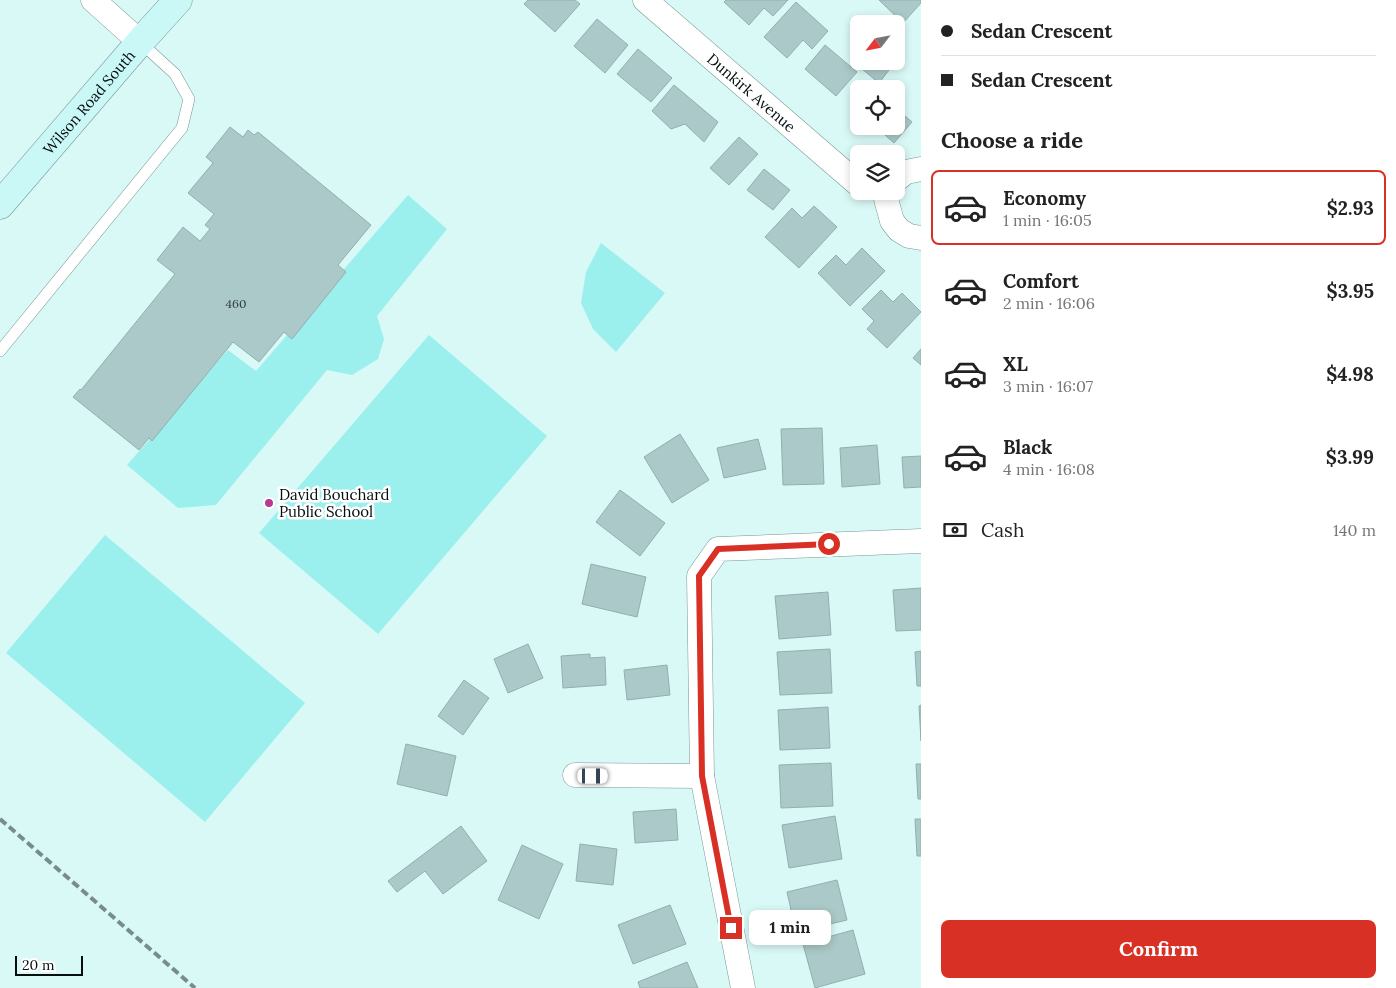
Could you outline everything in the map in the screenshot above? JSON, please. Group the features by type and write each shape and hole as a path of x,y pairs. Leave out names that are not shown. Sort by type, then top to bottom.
{"main road":[{"name":"Wilson Road South","path":"0,205 178,0"}],"street":[{"path":"93,0 140,42"},
{"name":"Dunkirk Avenue","path":"645,0 850,177"},
{"path":"905,173 921,169"},
{"path":"889,201 892,221 899,230 909,236 921,238"},
{"path":"743,988 702,776 699,576 718,549 921,541"},
{"path":"575,776 702,776"}],"lane":[{"path":"0,351 182,128 189,98 175,74 140,42"}],"shaded area":[{"path":"408,195 447,229 377,316 384,339 378,359 352,375 327,370 216,505 178,508 127,465 228,350 256,371"},
{"path":"601,243 665,293 616,352 593,329 581,303 586,272"},
{"path":"429,335 547,436 378,634 259,533"},
{"path":"105,535 305,703 205,822 6,653"}],"building":[{"path":"528,0 575,0 580,4 555,32 524,4"},
{"path":"726,0 788,0 773,16 764,8 749,25 724,2"},
{"path":"879,0 921,0 921,3 905,21 905,15 895,15"},
{"path":"796,2 828,31 812,49 803,40 787,58 764,37"},
{"path":"597,19 628,45 605,73 574,46"},
{"path":"825,45 850,66 850,70 857,72 836,96 805,69"},
{"path":"638,49 672,78 651,102 617,74"},
{"path":"863,70 889,70 881,80 875,80"},
{"path":"674,85 718,122 704,142 685,124 671,129 652,111"},
{"path":"905,116 912,122 905,130"},
{"path":"230,127 243,137 248,130 254,135 258,132 371,225 338,265 346,272 292,339 284,332 259,362 233,342 152,441 149,438 139,450 73,397 81,390 175,274 157,260 183,227 200,241 210,229 205,225 214,214 188,193 213,163 206,157"},
{"path":"885,135 901,135 894,143"},
{"path":"739,137 758,154 729,185 710,168"},
{"path":"764,169 790,190 773,210 747,190"},
{"path":"814,206 837,227 799,268 765,237 792,208 802,218"},
{"path":"862,248 885,271 850,306 818,273 836,255 846,265"},
{"path":"881,290 893,302 902,293 921,312 887,348 867,329 874,321 862,309"},
{"path":"921,349 921,365 913,358"},
{"path":"822,428 824,484 783,485 781,429"},
{"path":"680,434 709,480 672,503 644,457"},
{"path":"758,439 766,469 724,478 717,448"},
{"path":"877,445 880,484 842,487 840,448"},
{"path":"921,456 921,487 904,488 902,457"},
{"path":"620,490 665,523 640,556 596,522"},
{"path":"591,564 646,577 637,617 582,604"},
{"path":"921,588 921,630 896,631 893,590"},
{"path":"828,592 831,635 779,639 775,596"},
{"path":"528,644 543,678 508,693 494,659"},
{"path":"830,649 832,693 780,695 777,652"},
{"path":"921,651 921,686 917,686 915,652"},
{"path":"590,654 590,658 605,657 606,685 563,688 561,656"},
{"path":"667,665 670,695 627,700 624,670"},
{"path":"464,680 489,698 463,735 438,716"},
{"path":"921,705 921,741 919,706"},
{"path":"828,707 830,748 780,750 778,710"},
{"path":"406,744 456,756 447,796 397,784"},
{"path":"831,763 833,806 781,808 779,765"},
{"path":"916,764 921,764 921,799 918,799"},
{"path":"676,809 678,840 635,843 633,812"},
{"path":"835,816 842,859 789,868 782,825"},
{"path":"915,819 921,819 921,856 917,856"},
{"path":"461,826 487,861 443,894 425,871 397,892 388,881"},
{"path":"580,844 617,849 613,885 576,881"},
{"path":"522,845 563,864 539,919 498,900"},
{"path":"837,880 847,920 796,932 787,892"},
{"path":"670,905 686,944 633,964 618,925"},
{"path":"853,930 865,974 815,988 803,944"},
{"path":"687,962 698,988 640,988 638,982"}],"railway":[{"path":"0,819 195,988"}],"place":[{"name":"David Bouchard Public School","path":"269,503"}],"route":[{"path":"731,928 702,776 699,576 718,549 829,544"}]}
